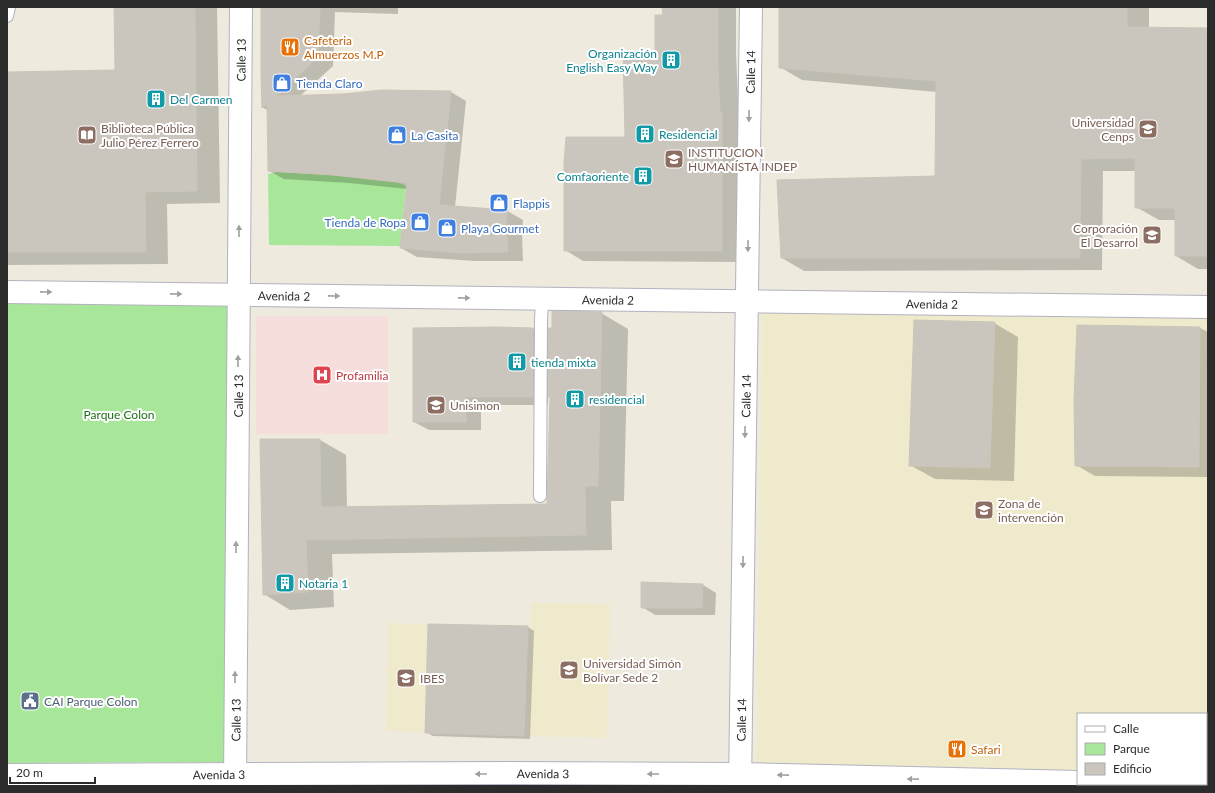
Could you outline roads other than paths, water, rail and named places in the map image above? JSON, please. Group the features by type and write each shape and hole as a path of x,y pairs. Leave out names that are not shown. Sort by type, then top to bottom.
{"street":[{"name":"Calle 13","path":"235,780 241,7"},
{"name":"Calle 14","path":"741,780 751,7"},
{"name":"Avenida 2","path":"7,292 1208,307"},
{"name":"Avenida 3","path":"7,775 235,780 1077,782"},
{"path":"1175,785 1208,786"}],"lane":[{"path":"7,16 9,7"},
{"path":"540,496 542,298"}],"place":[{"name":"Cafeteria Almuerzos M.P","path":"290,47"},
{"name":"Organización English Easy Way","path":"671,60"},
{"name":"Tienda Claro","path":"282,83"},
{"name":"Del Carmen","path":"156,99"},
{"name":"Universidad Cenps","path":"1148,129"},
{"name":"Residencial","path":"645,134"},
{"name":"Biblioteca Pública Julio Pérez Ferrero","path":"87,135"},
{"name":"La Casita","path":"397,135"},
{"name":"INSTITUCION HUMANÍSTA INDEP","path":"674,159"},
{"name":"Comfaoriente","path":"643,176"},
{"name":"Flappis","path":"499,203"},
{"name":"Tienda de Ropa","path":"420,222"},
{"name":"Playa Gourmet","path":"447,228"},
{"name":"Corporación El Desarrol","path":"1152,235"},
{"name":"tienda mixta","path":"517,362"},
{"name":"Profamilia","path":"322,375"},
{"name":"residencial","path":"575,399"},
{"name":"Unisimon","path":"436,405"},
{"name":"Zona de intervención","path":"984,510"},
{"name":"Notaria 1","path":"285,583"},
{"name":"Universidad Simón Bolívar Sede 2","path":"569,670"},
{"name":"IBES","path":"406,678"},
{"name":"CAI Parque Colon","path":"30,701"},
{"name":"Safari","path":"957,749"}],"park label":[{"name":"Parque Colon","path":"119,414"}]}
